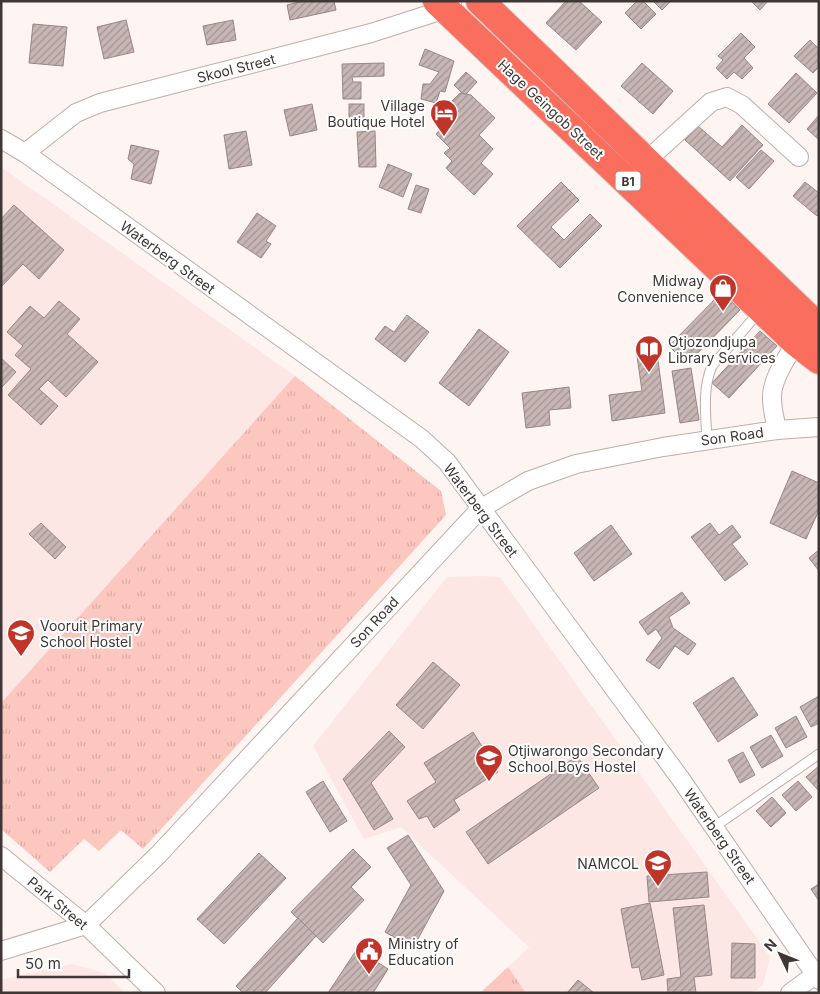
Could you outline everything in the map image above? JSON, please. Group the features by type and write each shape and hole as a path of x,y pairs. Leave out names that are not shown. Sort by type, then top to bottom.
{"highway":[{"name":"Hage Geingob Street","path":"480,1 645,162 752,281 762,309 810,331"},
{"name":"Hage Geingob Street","path":"446,4 752,281 810,331 819,360"}],"street":[{"name":"Skool Street","path":"25,153 76,114 100,102 371,33 446,4"},
{"path":"645,162 711,102 727,97 742,104 799,157"},
{"name":"Waterberg Street","path":"1,139 25,153 422,439 447,462 674,770 818,976"},
{"path":"777,430 772,398 774,381 810,331"},
{"name":"Son Road","path":"1,951 86,925 159,854 480,509 528,481 576,464 707,440 777,430 819,427"},
{"name":"Park Street","path":"1,856 86,925 156,993"},
{"path":"790,993 818,976"}],"lane":[{"path":"707,440 705,388 707,377 712,366 762,309"},
{"path":"714,827 819,754"}],"shaded area":[{"path":"1,167 295,376 1,703"},
{"name":"Otjiwarongo Secondary School Boys Hostel","path":"447,577 500,577 770,957 763,985 753,993 526,993 508,967 539,938 529,947 401,827 364,839 313,746"},
{"path":"71,964 105,973 125,993 1,993 1,980"}],"green space":[{"path":"295,376 441,491 446,515 143,849 121,830 99,851 84,839 50,872 1,829 1,703"},
{"path":"508,967 526,993 480,993"}],"building":[{"path":"304,1 334,1 336,10 290,20 287,5"},
{"path":"566,1 579,1 602,22 576,50 546,23"},
{"path":"637,1 643,1 656,14 641,29 625,13"},
{"path":"653,1 671,1 662,10"},
{"path":"751,1 768,1 760,10"},
{"path":"126,20 134,52 104,59 97,27"},
{"path":"233,20 236,40 207,45 203,26"},
{"path":"33,24 67,27 63,66 29,63"},
{"path":"741,33 755,47 744,58 753,68 742,79 734,72 727,79 716,68 723,60 718,56"},
{"path":"810,40 819,49 819,67 813,73 794,56"},
{"path":"425,49 454,61 445,92 440,91 436,103 421,99 423,84 430,84 439,72 419,65"},
{"path":"384,63 384,76 352,77 353,82 361,82 361,99 343,99 342,64"},
{"path":"642,63 673,91 653,114 621,86"},
{"path":"466,72 477,82 466,94 463,94 454,85"},
{"path":"796,73 817,93 789,123 768,104"},
{"path":"460,93 471,95 495,118 479,135 493,149 481,163 493,174 474,195 446,168 452,161 444,153 450,148 436,134 456,113 448,105"},
{"path":"312,104 317,130 290,136 284,110"},
{"path":"349,104 364,104 364,125 349,125"},
{"path":"819,115 819,140 807,129"},
{"path":"742,125 763,145 730,181 685,140 698,126 722,147"},
{"path":"246,131 252,165 229,169 224,135"},
{"path":"375,131 376,167 359,167 357,132"},
{"path":"131,145 159,151 151,184 131,179 134,164 128,159"},
{"path":"761,150 774,161 749,189 736,177"},
{"path":"388,164 412,174 403,197 379,187"},
{"path":"561,182 579,200 551,227 564,240 590,214 602,226 560,268 517,226"},
{"path":"805,182 819,193 819,213 817,216 793,196"},
{"path":"416,185 429,189 421,213 408,209"},
{"path":"14,205 64,250 39,279 23,264 1,287 1,219"},
{"path":"257,213 276,226 266,241 271,244 261,258 237,242"},
{"path":"722,292 740,310 687,364 669,346"},
{"path":"59,301 80,319 67,334 98,362 66,397 48,380 39,389 58,406 41,425 8,395 31,369 15,355 23,346 7,332 30,306 44,318"},
{"path":"407,315 429,332 405,362 375,339 385,326 394,332"},
{"path":"479,329 509,352 469,406 439,383"},
{"path":"760,331 777,346 729,398 712,383"},
{"name":"Otjozondjupa Library Services","path":"657,353 665,413 612,421 609,395 642,391 637,356"},
{"path":"1,358 16,372 1,388"},
{"path":"691,368 699,420 680,423 672,371"},
{"path":"569,387 571,408 549,410 550,425 526,428 522,393"},
{"path":"792,471 819,483 819,510 806,539 770,523"},
{"path":"41,523 66,547 55,559 29,534"},
{"path":"710,523 719,535 732,525 741,537 732,544 748,564 725,581 691,537"},
{"path":"611,525 632,554 594,581 574,553"},
{"path":"819,550 819,571 809,558"},
{"path":"682,592 690,603 669,617 673,628 696,644 688,655 675,646 659,669 646,660 662,638 656,629 648,635 639,622"},
{"path":"433,662 460,685 423,729 396,705"},
{"path":"733,677 758,715 718,742 693,703"},
{"path":"819,696 819,723 811,727 800,707"},
{"path":"796,716 807,737 786,748 775,728"},
{"path":"389,731 405,747 371,783 393,819 374,830 343,779"},
{"path":"473,732 498,772 454,800 460,810 434,828 427,816 419,819 407,801 436,782 424,763"},
{"path":"771,735 783,756 762,768 750,747"},
{"path":"743,752 755,775 740,783 728,760"},
{"path":"577,756 599,788 488,864 466,832"},
{"path":"819,766 819,791 806,777"},
{"path":"323,781 347,821 330,832 306,792"},
{"path":"798,781 812,797 796,811 782,795"},
{"path":"772,797 786,813 771,827 756,811"},
{"path":"408,835 444,891 413,948 385,932 411,885 387,848"},
{"path":"353,849 371,867 351,887 364,900 323,943 291,912"},
{"path":"259,853 286,878 224,944 197,919"},
{"path":"707,872 709,897 649,902 647,876"},
{"path":"819,884 819,901 811,889"},
{"path":"650,903 664,975 642,980 639,967 632,968 621,909"},
{"path":"704,905 712,975 694,977 696,993 668,993 667,979 681,977 673,908"},
{"path":"298,918 316,936 265,993 243,993 236,986"},
{"path":"732,943 755,944 755,978 731,978"},
{"path":"357,949 388,969 373,993 328,993"},
{"path":"578,980 594,993 567,993"}],"place":[{"name":"Village Boutique Hotel","path":"444,137"},
{"name":"Midway Convenience","path":"723,312"},
{"name":"Otjozondjupa Library Services","path":"649,373"},
{"name":"Vooruit Primary School Hostel","path":"21,657"},
{"name":"Otjiwarongo Secondary School Boys Hostel","path":"489,782"},
{"name":"NAMCOL","path":"658,887"},
{"name":"Ministry of Education","path":"369,975"}]}
